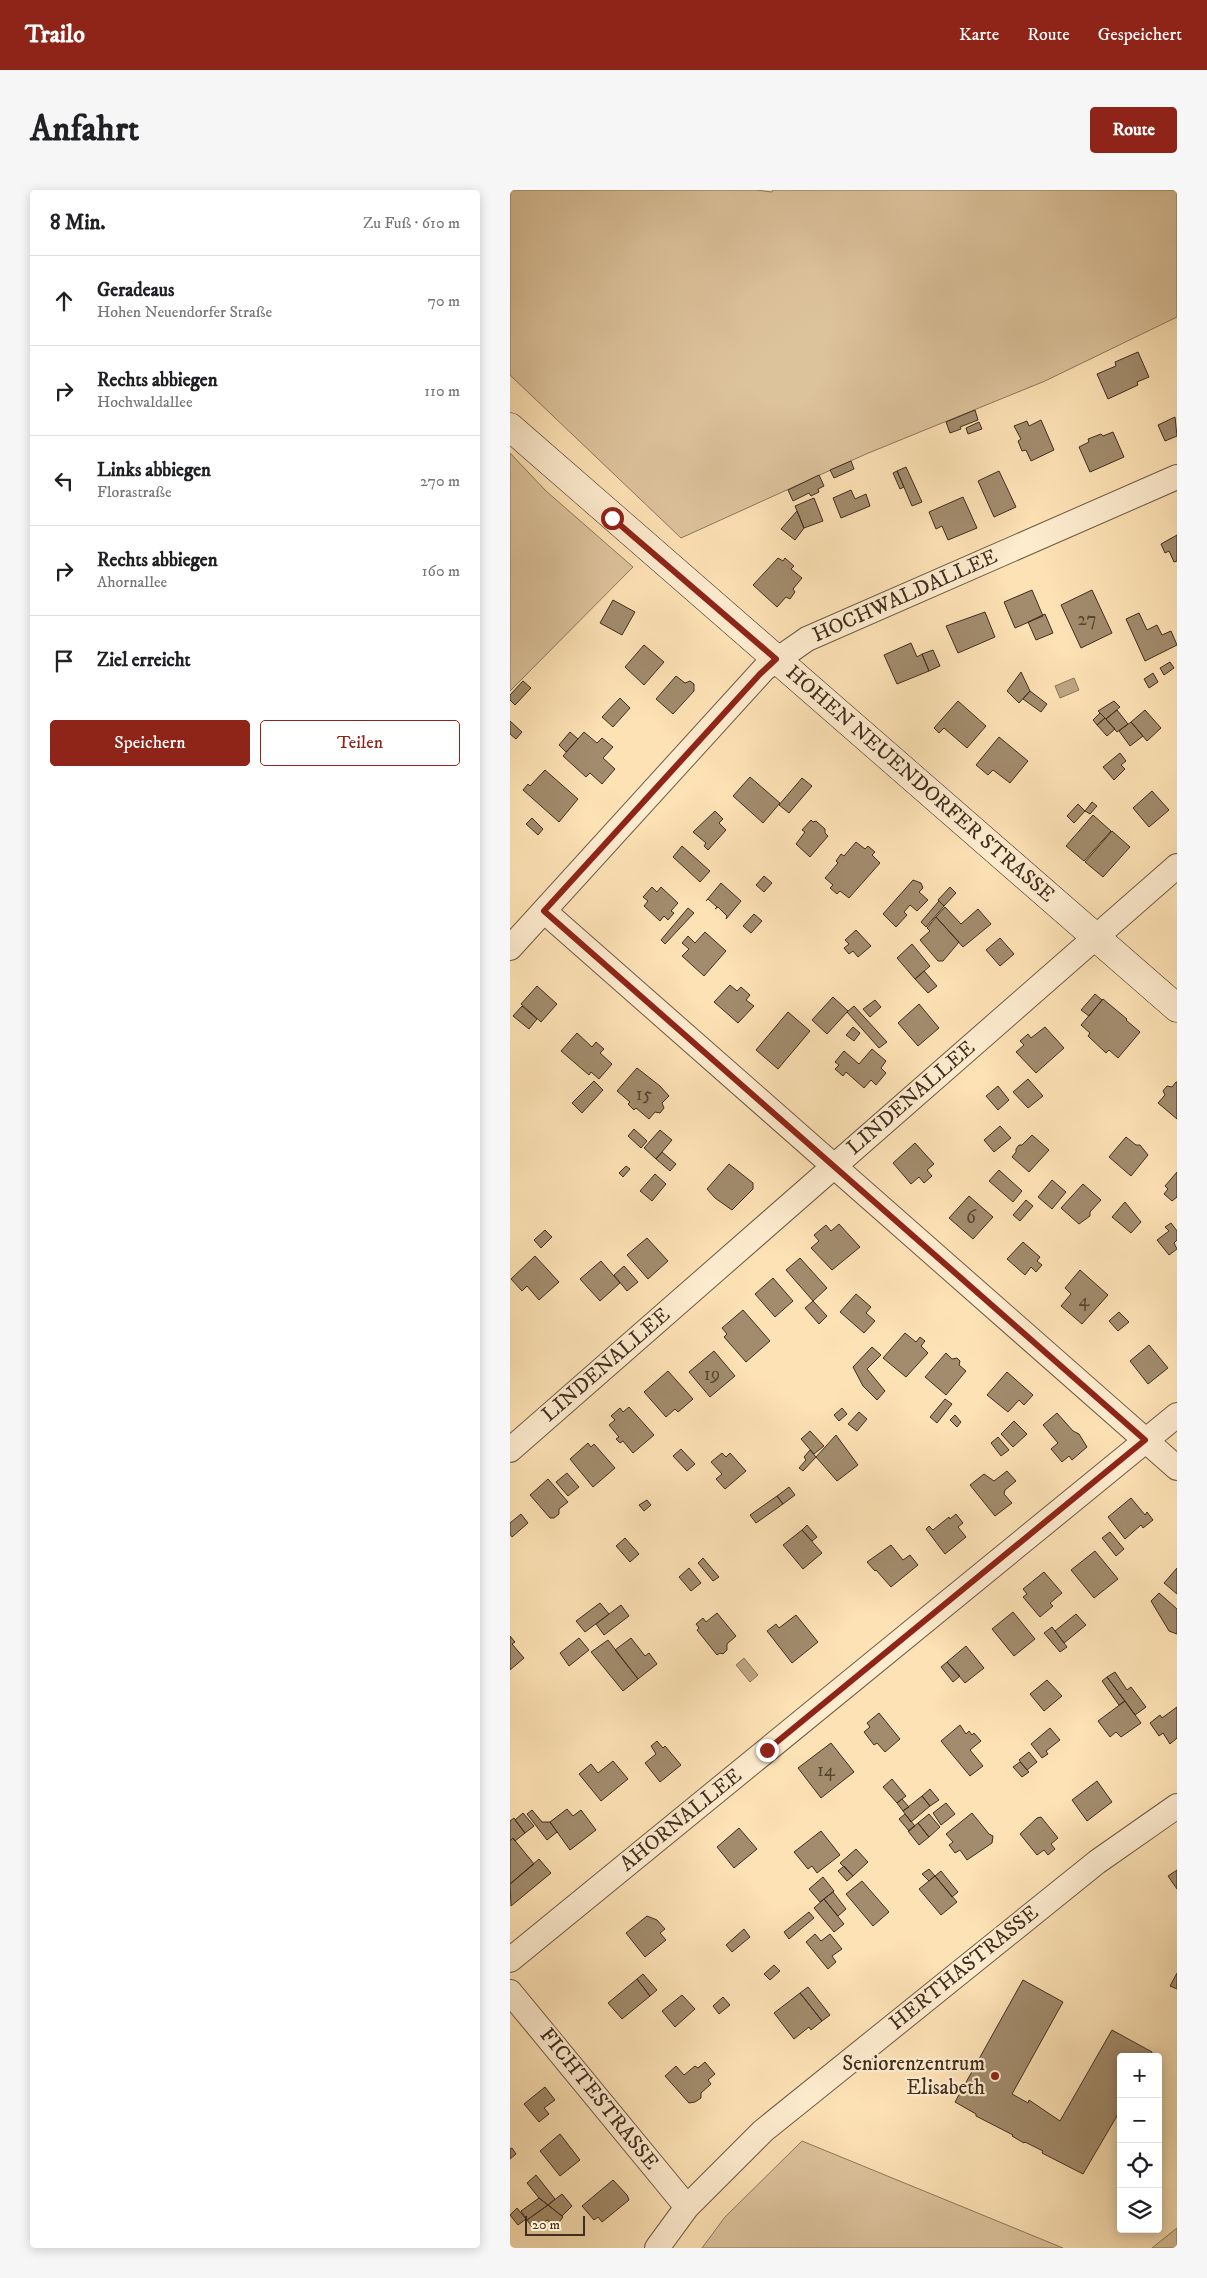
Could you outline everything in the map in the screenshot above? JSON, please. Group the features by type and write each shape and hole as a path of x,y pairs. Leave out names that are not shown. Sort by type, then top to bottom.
{"main road":[{"name":"HOHEN NEUENDORFER STRASSE","path":"510,427 1177,1008"}],"street":[{"name":"HOCHWALDALLEE","path":"510,948 760,674 776,659 807,639 1177,476"},
{"name":"LINDENALLEE","path":"510,1450 833,1165 1177,866"},
{"path":"544,911 1177,1468"},
{"name":"AHORNALLEE","path":"510,1960 1177,1415"},
{"name":"HERTHASTRASSE","path":"657,2248 687,2207 763,2131 1097,1862 1177,1806"},
{"name":"FICHTESTRASSE","path":"510,1992 687,2207"}],"shaded area":[{"path":"510,190 756,190 772,192 773,190 1177,190 1177,317 1045,381 866,454 681,538 510,375"},
{"path":"510,453 546,491 633,567 510,691"},
{"path":"1074,678 1079,690 1060,698 1055,686"},
{"path":"744,1658 758,1675 750,1682 736,1665"},
{"path":"802,2141 1063,2248 702,2248 725,2217"},
{"path":"1177,2228 1177,2248 1152,2248"}],"building":[{"path":"1138,352 1149,377 1137,382 1138,385 1108,399 1097,374 1116,366 1115,362"},
{"path":"975,410 978,420 950,433 946,422"},
{"path":"1175,417 1177,436 1165,441 1158,425"},
{"path":"1041,420 1054,450 1031,461 1026,450 1022,451 1018,441 1021,439 1014,426 1027,421 1029,426"},
{"path":"979,422 982,429 968,434 966,428"},
{"path":"1113,432 1124,457 1090,472 1079,447 1089,442 1088,439"},
{"path":"851,461 854,469 834,478 830,470"},
{"path":"906,467 922,502 912,506 897,471"},
{"path":"897,471 904,487 900,489 893,473"},
{"path":"999,471 1016,507 994,517 978,481"},
{"path":"819,475 824,486 818,489 819,492 811,496 809,493 793,501 788,490"},
{"path":"851,490 855,499 866,494 870,506 841,518 833,498"},
{"path":"963,497 977,528 948,540 942,526 936,529 929,512"},
{"path":"814,498 823,521 804,528 795,506"},
{"path":"797,511 804,528 795,540 781,529"},
{"path":"1177,535 1177,561 1174,562 1169,551 1165,553 1161,544"},
{"path":"778,558 783,561 785,558 794,566 791,569 802,578 793,589 795,592 790,599 786,597 777,607 753,585"},
{"path":"1032,590 1043,616 1015,628 1004,602"},
{"path":"1092,590 1112,633 1081,648 1061,605"},
{"path":"613,600 635,612 622,635 600,623"},
{"path":"985,612 995,637 958,653 946,626"},
{"path":"1139,613 1147,630 1157,625 1162,635 1171,631 1177,645 1145,661 1126,619"},
{"path":"1045,614 1053,633 1036,640 1028,622"},
{"path":"911,643 917,657 922,654 929,671 897,684 884,655"},
{"path":"644,645 664,662 644,685 625,667"},
{"path":"933,650 940,666 929,671 922,654"},
{"path":"1170,662 1174,668 1164,675 1160,668"},
{"path":"1021,672 1030,691 1019,703 1007,691"},
{"path":"1153,673 1158,682 1149,688 1144,679"},
{"path":"676,676 685,683 690,681 694,684 694,691 673,714 656,699"},
{"path":"523,681 531,688 515,705 510,700 510,695"},
{"path":"1030,691 1047,704 1041,712 1023,699"},
{"path":"620,698 630,708 613,727 602,717"},
{"path":"958,701 986,726 967,748 944,728 939,733 934,728"},
{"path":"1114,701 1120,707 1106,719 1098,711"},
{"path":"1117,710 1128,724 1117,732 1106,719"},
{"path":"1145,710 1161,728 1147,741 1131,722"},
{"path":"1100,713 1105,718 1097,725 1093,720"},
{"path":"1105,718 1115,729 1107,736 1097,725"},
{"path":"510,721 522,732 516,739 510,734"},
{"path":"1131,722 1143,736 1130,746 1119,731"},
{"path":"570,732 578,739 566,752 559,745"},
{"path":"584,732 597,743 602,738 613,747 603,758 615,769 602,784 590,773 586,777 563,756"},
{"path":"999,737 1028,761 1010,783 993,770 988,775 976,765"},
{"path":"1120,753 1126,761 1121,765 1125,769 1114,780 1103,767"},
{"path":"545,770 578,799 559,822 523,790 528,784 530,786"},
{"path":"750,777 780,803 763,823 733,796"},
{"path":"802,778 812,786 789,813 779,805"},
{"path":"1152,791 1169,810 1149,827 1133,808"},
{"path":"1092,802 1097,806 1090,814 1085,811"},
{"path":"1078,804 1085,811 1074,823 1067,816"},
{"path":"715,811 723,819 719,823 726,830 708,850 704,846 706,843 693,832"},
{"path":"1093,815 1111,831 1084,861 1066,846"},
{"path":"532,818 543,829 538,835 526,824"},
{"path":"811,820 813,822 816,821 825,829 825,833 828,836 810,857 796,844 805,832 802,830"},
{"path":"1112,831 1130,847 1103,877 1085,862"},
{"path":"856,842 865,849 868,846 875,852 872,855 880,863 849,898 840,891 837,894 830,888 833,885 825,878 838,863 836,861 841,854 844,856"},
{"path":"682,846 710,871 700,882 673,857"},
{"path":"764,876 772,883 764,892 756,885"},
{"path":"913,880 921,883 923,888 919,892 928,900 917,911 910,905 904,912 907,915 896,927 883,914"},
{"path":"721,883 741,901 726,919 727,916 718,907 715,909 717,907 708,899 706,901"},
{"path":"652,887 657,892 661,887 678,903 671,911 674,913 668,920 664,916 660,921 644,906 648,901 643,897"},
{"path":"950,887 956,893 944,906 938,900"},
{"path":"939,901 944,906 926,927 921,922"},
{"path":"945,907 961,924 978,909 991,924 963,947 936,917"},
{"path":"688,908 694,913 665,944 661,940"},
{"path":"754,914 762,921 751,933 743,926"},
{"path":"936,917 959,942 943,961 938,961 920,940 930,931 927,928"},
{"path":"856,930 871,946 858,957 853,951 849,954 844,948 849,944 845,940"},
{"path":"705,932 726,951 704,976 682,956 689,949 682,943 688,936 695,943"},
{"path":"1000,938 1014,954 1000,966 986,950"},
{"path":"912,944 930,966 915,979 897,958"},
{"path":"924,971 937,986 928,993 915,979"},
{"path":"730,985 737,991 741,987 750,995 746,1000 754,1006 738,1023 714,1002"},
{"path":"537,986 557,1004 541,1022 521,1004"},
{"path":"1095,994 1102,1000 1089,1016 1081,1010"},
{"path":"833,997 848,1011 827,1034 812,1020"},
{"path":"1103,999 1140,1032 1118,1058 1109,1050 1106,1053 1088,1036 1090,1033 1081,1025"},
{"path":"875,1000 881,1007 870,1017 863,1009"},
{"path":"919,1004 939,1028 918,1046 898,1023"},
{"path":"522,1006 537,1019 529,1029 513,1016"},
{"path":"854,1006 887,1042 879,1048 847,1012"},
{"path":"788,1012 810,1031 778,1069 756,1050"},
{"path":"853,1027 860,1033 854,1041 846,1035"},
{"path":"1045,1027 1064,1048 1036,1073 1016,1052 1024,1045 1020,1041 1028,1034 1031,1038"},
{"path":"577,1033 592,1047 596,1042 604,1049 600,1053 612,1064 599,1079 591,1072 589,1075 561,1051"},
{"path":"872,1049 886,1061 881,1068 886,1073 876,1085 871,1080 864,1088 846,1072 843,1076 835,1069 839,1065 835,1062 844,1051 859,1064"},
{"path":"637,1068 660,1086 669,1096 662,1103 664,1108 660,1113 655,1112 649,1119 636,1108 634,1110 628,1104 630,1102 617,1091"},
{"path":"1028,1079 1043,1096 1028,1108 1013,1092"},
{"path":"594,1081 603,1090 582,1113 572,1103"},
{"path":"1176,1082 1177,1119 1158,1103 1165,1095 1163,1091 1167,1086 1172,1087"},
{"path":"998,1086 1009,1100 998,1110 986,1096"},
{"path":"1000,1126 1011,1138 994,1152 984,1140"},
{"path":"634,1129 647,1141 641,1148 628,1136"},
{"path":"660,1130 672,1140 656,1159 644,1148"},
{"path":"1032,1135 1049,1150 1029,1172 1012,1157 1019,1145 1022,1145"},
{"path":"1126,1137 1136,1145 1140,1145 1148,1155 1131,1176 1109,1157"},
{"path":"915,1143 934,1164 927,1170 932,1176 924,1183 919,1177 911,1184 893,1163"},
{"path":"662,1152 676,1164 670,1171 656,1159"},
{"path":"729,1164 753,1183 753,1189 732,1210 715,1198 707,1189"},
{"path":"626,1166 630,1169 623,1177 619,1173"},
{"path":"999,1170 1022,1191 1013,1202 989,1181"},
{"path":"1177,1172 1177,1197 1172,1201 1164,1194 1168,1189 1165,1186"},
{"path":"655,1174 666,1184 652,1201 640,1191"},
{"path":"1052,1180 1066,1192 1052,1209 1038,1197"},
{"path":"1083,1184 1101,1200 1090,1212 1090,1216 1079,1224 1061,1208"},
{"path":"969,1196 993,1217 973,1239 949,1218"},
{"path":"1026,1200 1033,1206 1020,1221 1013,1215"},
{"path":"1125,1202 1141,1222 1131,1233 1112,1217"},
{"path":"1171,1223 1177,1231 1177,1240 1174,1243 1177,1249 1169,1255 1157,1240 1169,1231 1165,1227"},
{"path":"839,1224 860,1247 832,1270 811,1248 819,1241 814,1235 826,1225 831,1231"},
{"path":"545,1230 552,1237 541,1248 534,1240"},
{"path":"647,1238 668,1261 648,1279 627,1255"},
{"path":"1023,1242 1040,1257 1037,1261 1042,1265 1036,1272 1031,1267 1025,1275 1007,1259"},
{"path":"535,1256 559,1282 539,1300 527,1286 522,1291 511,1279"},
{"path":"800,1258 827,1288 813,1301 786,1270"},
{"path":"601,1261 620,1283 600,1301 580,1279"},
{"path":"624,1266 638,1282 627,1291 614,1275"},
{"path":"1080,1270 1108,1295 1082,1324 1061,1306 1071,1294 1065,1288"},
{"path":"773,1278 793,1301 775,1317 755,1294"},
{"path":"856,1294 871,1307 866,1313 875,1321 864,1333 840,1312"},
{"path":"813,1301 827,1316 819,1324 805,1308"},
{"path":"743,1310 770,1341 746,1362 724,1337 727,1334 722,1328"},
{"path":"1119,1312 1129,1322 1118,1331 1109,1321"},
{"path":"905,1333 916,1342 920,1337 925,1341 921,1346 928,1353 906,1377 883,1358"},
{"path":"1149,1345 1168,1368 1148,1384 1130,1361"},
{"path":"872,1347 881,1355 867,1369 885,1391 877,1400 863,1386 853,1367"},
{"path":"714,1351 735,1376 710,1397 689,1372"},
{"path":"946,1353 952,1359 957,1358 960,1361 959,1365 966,1371 946,1395 925,1377"},
{"path":"668,1371 693,1399 678,1412 675,1409 666,1417 644,1392"},
{"path":"1007,1372 1033,1395 1024,1405 1019,1400 1008,1412 987,1395"},
{"path":"945,1399 952,1404 937,1423 930,1417"},
{"path":"629,1407 654,1435 633,1453 623,1441 620,1443 616,1439 619,1437 609,1425 615,1420 611,1416 620,1408 623,1412"},
{"path":"842,1408 847,1414 839,1421 834,1415"},
{"path":"859,1412 867,1419 857,1431 848,1424"},
{"path":"1057,1413 1073,1431 1079,1434 1087,1447 1072,1460 1069,1456 1062,1462 1051,1449 1058,1443 1043,1425"},
{"path":"955,1415 961,1422 957,1427 950,1420"},
{"path":"1014,1421 1027,1434 1013,1447 1001,1434"},
{"path":"810,1431 824,1446 814,1454 801,1439"},
{"path":"836,1435 858,1465 837,1481 816,1457"},
{"path":"998,1437 1009,1450 1001,1456 991,1443"},
{"path":"588,1443 591,1447 594,1444 615,1468 593,1487 570,1459"},
{"path":"681,1449 695,1464 687,1471 673,1456"},
{"path":"810,1450 816,1457 803,1471 799,1468 806,1460 804,1457"},
{"path":"722,1453 726,1457 730,1453 746,1471 725,1489 716,1479 722,1474 711,1462"},
{"path":"1007,1471 1016,1481 1005,1490 1004,1494 1012,1503 995,1516 970,1485 984,1474 994,1481"},
{"path":"567,1473 579,1487 568,1496 556,1482"},
{"path":"548,1479 568,1502 559,1509 559,1514 554,1518 550,1518 530,1495"},
{"path":"789,1487 795,1495 783,1504 777,1496"},
{"path":"777,1496 783,1504 756,1523 750,1515"},
{"path":"1131,1498 1145,1515 1147,1512 1153,1520 1143,1528 1141,1525 1125,1539 1108,1517"},
{"path":"647,1500 651,1505 644,1511 639,1505"},
{"path":"521,1514 528,1523 512,1537 510,1534 510,1523"},
{"path":"956,1514 963,1523 958,1527 966,1537 945,1554 926,1529 929,1526 933,1530 949,1517 950,1519"},
{"path":"807,1525 817,1537 812,1541 802,1530"},
{"path":"802,1530 822,1553 803,1569 783,1545"},
{"path":"1110,1532 1124,1549 1116,1556 1102,1538"},
{"path":"625,1538 639,1554 630,1562 616,1546"},
{"path":"891,1545 903,1560 910,1555 918,1565 891,1587 867,1562"},
{"path":"1095,1551 1118,1579 1094,1598 1071,1570"},
{"path":"703,1558 719,1577 713,1581 698,1563"},
{"path":"689,1568 701,1583 691,1591 679,1577"},
{"path":"1177,1568 1177,1594 1164,1583"},
{"path":"1044,1572 1062,1593 1050,1603 1053,1606 1040,1617 1023,1597 1027,1594 1023,1589"},
{"path":"1159,1593 1177,1609 1177,1634 1169,1631 1151,1601"},
{"path":"600,1603 609,1614 585,1632 576,1621"},
{"path":"621,1605 629,1616 604,1635 596,1624"},
{"path":"1013,1612 1035,1639 1014,1656 992,1629"},
{"path":"717,1613 736,1636 727,1644 727,1650 723,1654 717,1655 697,1630 699,1628 696,1624 703,1618 706,1622"},
{"path":"1076,1614 1086,1625 1064,1643 1055,1631"},
{"path":"796,1615 818,1642 792,1663 767,1631 776,1624 779,1628"},
{"path":"1052,1627 1067,1647 1060,1652 1044,1633"},
{"path":"510,1636 515,1642 512,1644 524,1658 510,1670"},
{"path":"579,1638 589,1650 569,1666 560,1653"},
{"path":"631,1638 645,1656 649,1653 657,1664 638,1679 615,1650"},
{"path":"608,1640 638,1679 623,1691 591,1652"},
{"path":"966,1646 984,1668 965,1683 947,1662"},
{"path":"947,1662 960,1676 953,1682 941,1667"},
{"path":"1115,1672 1127,1690 1131,1687 1146,1707 1135,1715 1107,1677"},
{"path":"1107,1677 1125,1701 1119,1705 1102,1681"},
{"path":"1047,1680 1062,1696 1044,1711 1030,1694"},
{"path":"1125,1701 1141,1723 1121,1737 1116,1732 1110,1737 1098,1721"},
{"path":"1177,1707 1177,1738 1170,1744 1163,1733 1159,1736 1150,1723 1160,1715 1162,1718"},
{"path":"879,1713 900,1739 885,1752 877,1743 874,1745 864,1732 870,1727 867,1723"},
{"path":"960,1725 966,1734 969,1731 972,1735 974,1733 981,1741 970,1750 983,1766 970,1776 941,1741"},
{"path":"1050,1728 1060,1740 1046,1751 1048,1754 1042,1758 1031,1744"},
{"path":"657,1741 663,1748 665,1746 681,1765 660,1782 645,1763 656,1754 651,1746"},
{"path":"831,1743 854,1772 821,1798 798,1768"},
{"path":"1029,1752 1037,1762 1027,1770 1019,1760"},
{"path":"613,1761 628,1779 601,1801 579,1774 591,1764 598,1773"},
{"path":"1020,1762 1029,1772 1022,1777 1013,1767"},
{"path":"892,1779 906,1796 897,1803 883,1787"},
{"path":"1097,1781 1112,1802 1087,1821 1072,1800"},
{"path":"930,1789 939,1800 930,1806 922,1796"},
{"path":"922,1796 930,1806 911,1822 903,1811"},
{"path":"902,1799 909,1807 903,1811 897,1803"},
{"path":"946,1803 955,1814 941,1825 933,1813"},
{"path":"567,1809 573,1816 581,1810 596,1830 570,1850 550,1822"},
{"path":"532,1810 542,1822 550,1822 557,1832 547,1840 527,1814"},
{"path":"523,1813 534,1826 525,1833 515,1820"},
{"path":"972,1813 989,1834 993,1836 992,1843 967,1860 960,1850 955,1853 949,1845 953,1842 946,1834"},
{"path":"905,1814 915,1826 909,1831 899,1819"},
{"path":"929,1814 940,1827 929,1837 918,1823"},
{"path":"1041,1817 1058,1838 1051,1844 1055,1849 1048,1855 1044,1850 1037,1855 1020,1834 1037,1818"},
{"path":"514,1818 525,1833 515,1841 513,1838 510,1841 510,1821"},
{"path":"918,1823 929,1837 919,1845 908,1831"},
{"path":"739,1828 757,1849 734,1868 717,1847"},
{"path":"821,1831 840,1855 817,1873 812,1866 808,1869 794,1852"},
{"path":"513,1838 534,1864 510,1884 510,1841"},
{"path":"856,1849 868,1862 853,1876 840,1863"},
{"path":"539,1859 551,1873 511,1906 510,1884"},
{"path":"844,1866 853,1876 847,1881 838,1871"},
{"path":"929,1869 935,1876 929,1881 922,1874"},
{"path":"1177,1870 1177,1889 1168,1876"},
{"path":"941,1871 958,1892 952,1897 935,1876"},
{"path":"935,1876 957,1902 941,1915 919,1889"},
{"path":"823,1877 834,1891 820,1902 809,1889"},
{"path":"862,1881 889,1912 873,1926 846,1894"},
{"path":"833,1892 846,1909 838,1916 824,1899"},
{"path":"824,1899 844,1924 834,1932 814,1908"},
{"path":"809,1912 814,1918 789,1939 784,1932"},
{"path":"647,1916 657,1920 665,1929 660,1933 666,1940 645,1957 626,1933"},
{"path":"744,1929 750,1937 732,1952 726,1945"},
{"path":"815,1934 821,1941 830,1934 842,1949 832,1956 836,1962 828,1969 806,1942"},
{"path":"774,1965 780,1971 770,1980 764,1974"},
{"path":"1177,1973 1177,1989 1170,1986"},
{"path":"643,1974 657,1990 650,1996 637,1979"},
{"path":"637,1979 650,1996 622,2019 608,2003"},
{"name":"Seniorenzentrum Elisabeth","path":"1023,1980 1063,2002 1012,2094 1028,2103 1029,2100 1060,2121 1112,2030 1152,2052 1117,2053 1117,2116 1083,2174 976,2116 976,2114 955,2102"},
{"path":"808,1987 830,2015 822,2021 800,1993"},
{"path":"800,1993 822,2021 811,2030 809,2027 794,2039 774,2013"},
{"path":"682,1995 695,2009 675,2027 662,2011"},
{"path":"723,1997 730,2005 719,2014 713,2006"},
{"path":"705,2062 715,2074 708,2080 711,2084 701,2093 701,2098 689,2103 665,2076 676,2066 684,2075 695,2066 698,2068"},
{"path":"545,2087 555,2100 544,2108 549,2114 539,2122 524,2104"},
{"path":"560,2134 580,2160 560,2176 540,2151"},
{"path":"512,2148 516,2154 510,2159 510,2149"},
{"path":"536,2175 555,2199 548,2205 539,2198 527,2183"},
{"path":"613,2180 627,2195 629,2200 602,2222 598,2217 594,2220 582,2206"},
{"path":"562,2194 572,2206 562,2216 548,2205"},
{"path":"539,2198 548,2205 527,2220 521,2211"},
{"path":"548,2205 563,2217 556,2226 547,2220 534,2230 527,2220"},
{"path":"517,2208 526,2219 518,2225 510,2215"}],"place":[{"name":"Seniorenzentrum Elisabeth","path":"995,2076"}],"route":[{"path":"612,518 776,659 764,669 544,911 1145,1440 767,1750"}]}
